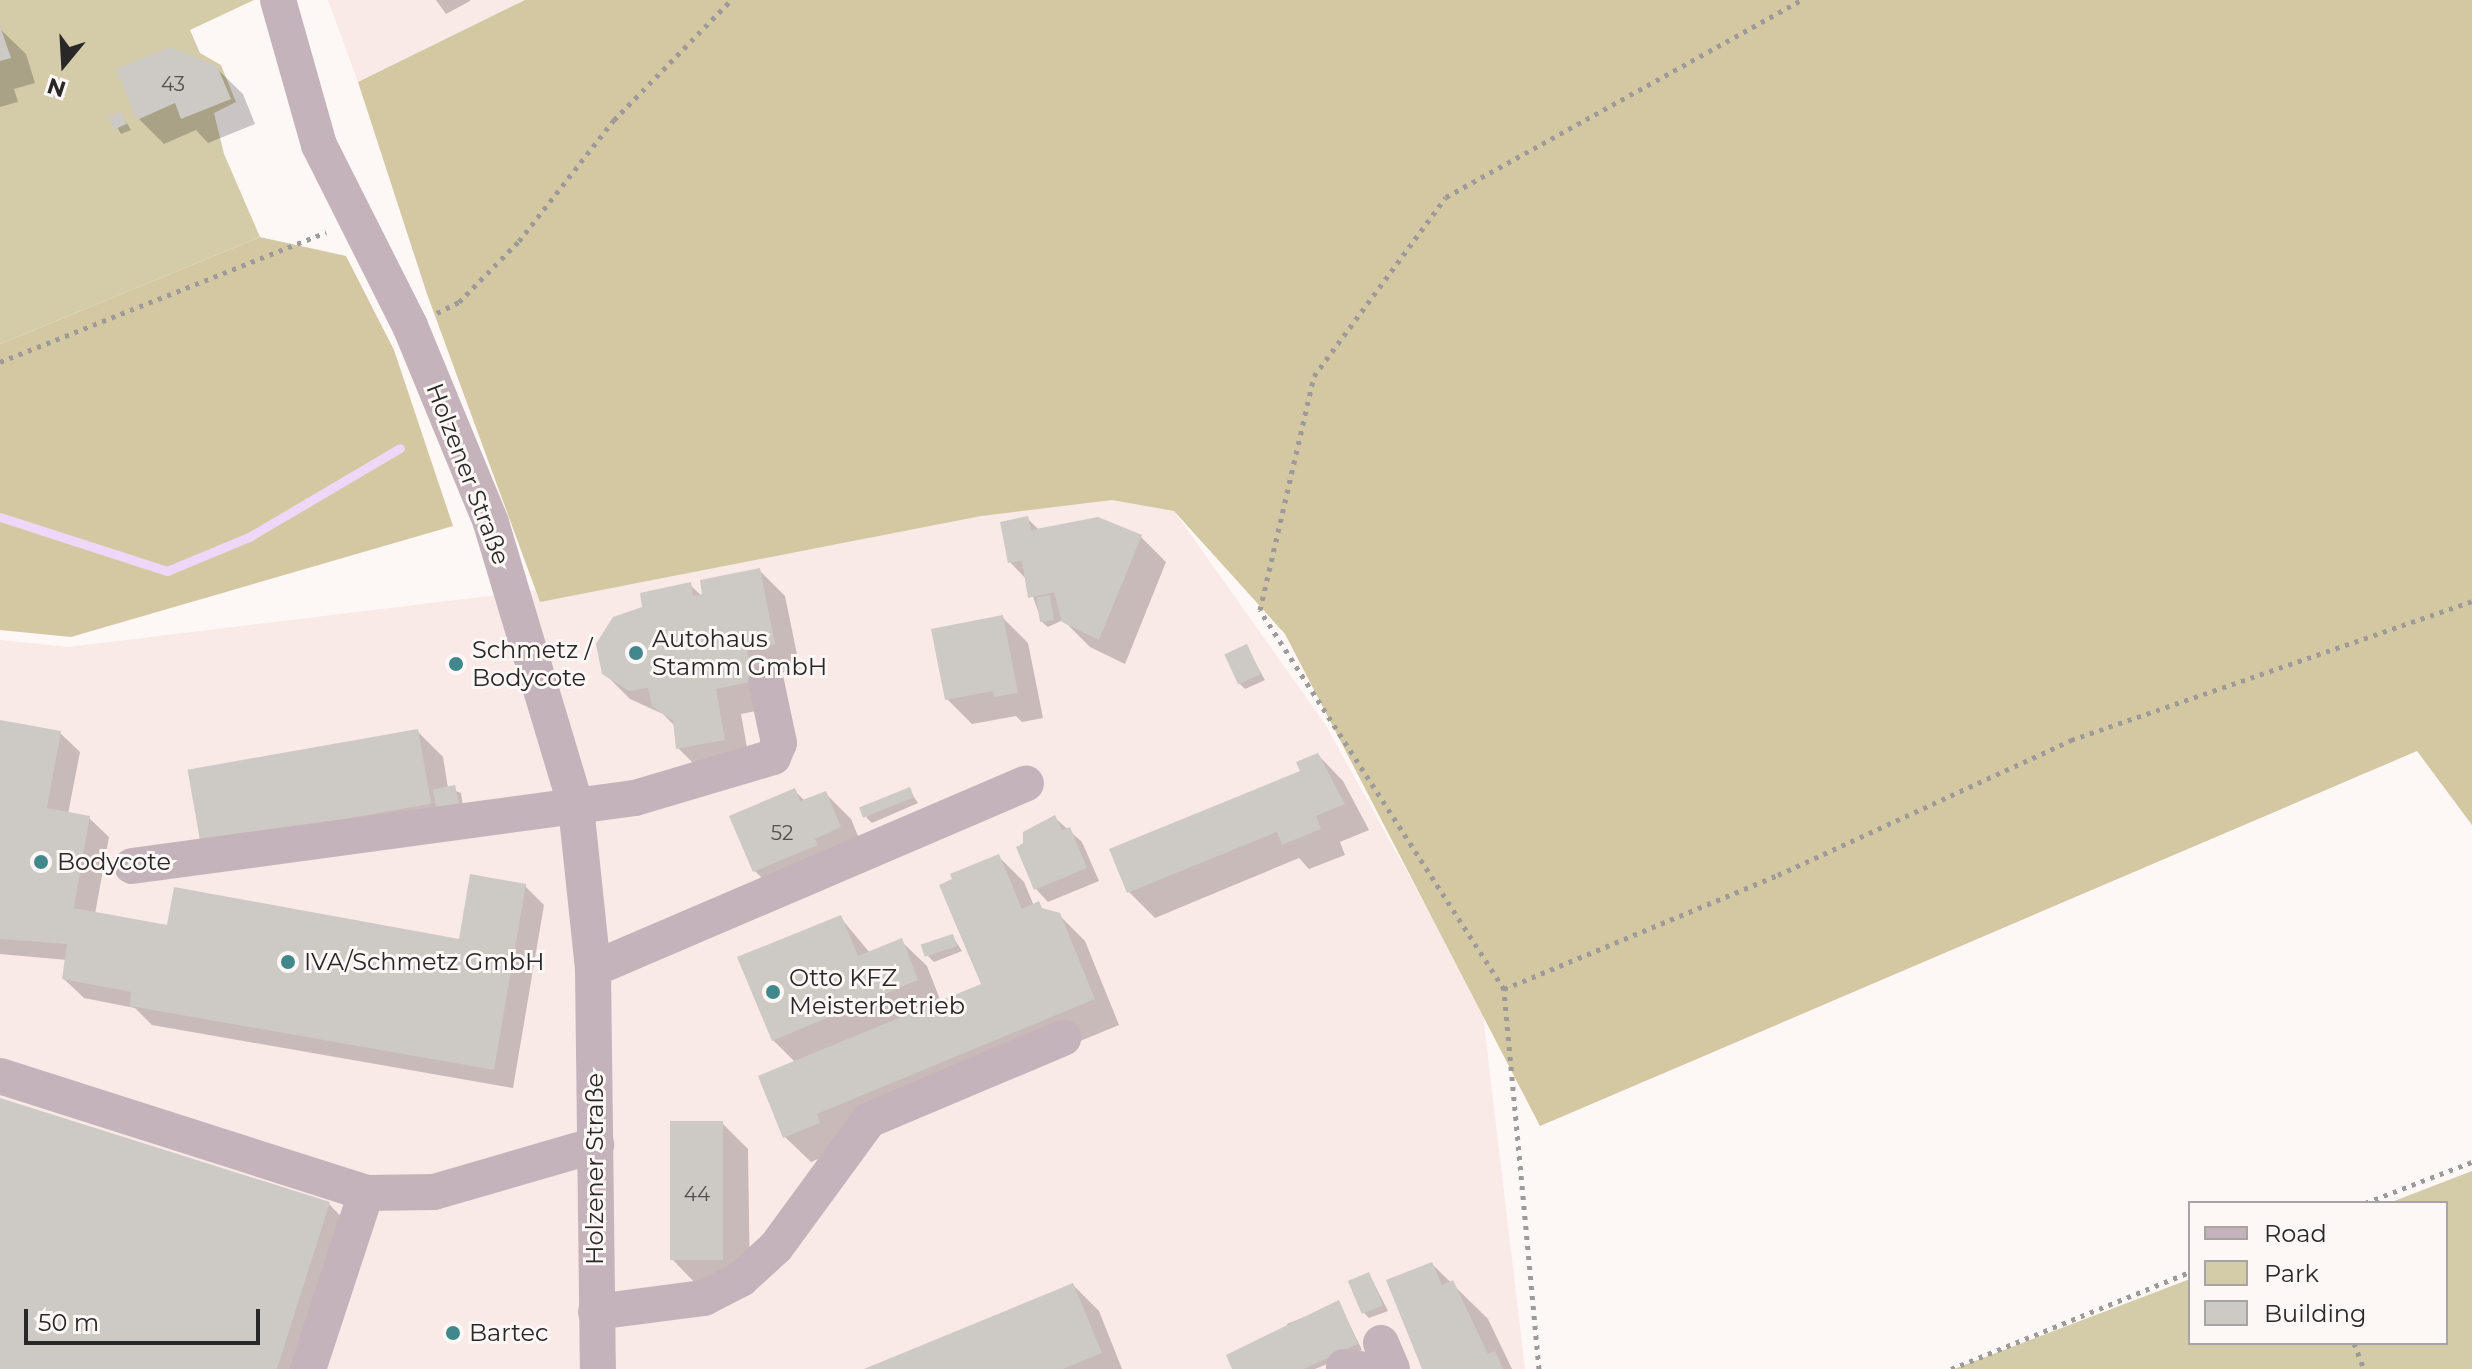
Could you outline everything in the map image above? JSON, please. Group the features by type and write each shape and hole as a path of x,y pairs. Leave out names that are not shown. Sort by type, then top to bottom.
{"street":[{"name":"Holzener Straße","path":"278,0 319,145 410,326 491,523 576,807 593,969 598,1369"},
{"path":"132,866 635,798 773,757 779,743 766,682"},
{"path":"593,969 1026,783"},
{"path":"596,1312 704,1298 741,1279 776,1247 869,1120 1063,1038"},
{"path":"0,1076 366,1193 434,1192 596,1145"},
{"path":"308,1369 366,1193"}],"path":[{"path":"410,326 459,302 509,251 614,120 731,0"},
{"path":"1539,1369 1504,989 1260,610 1314,376 1446,197 1802,0"},
{"path":"0,362 357,220"},
{"path":"1504,989 1778,875 2071,740 2472,601"},
{"path":"2370,1201 2472,1162"},
{"path":"1951,1369 2188,1273"},
{"path":"2355,1345 2364,1369"}],"shaded area":[{"path":"328,0 525,0 358,82"},
{"path":"525,0 2472,0 2472,825 2417,751 1540,1126 1285,634 1174,511 1112,500 981,516 540,602 427,294 358,82"},
{"path":"260,237 346,256 394,350 453,526 71,637 0,630 0,344"},
{"path":"1114,490 1174,511 1325,724 1482,1007 1525,1369 0,1369 0,640 69,647 630,579"}],"green space":[{"path":"0,0 254,0 190,30 200,53 221,65 236,102 214,113 224,154 260,237 0,344"},
{"path":"2472,1171 2472,1369 1954,1369 2188,1280 2188,1345 2448,1345 2448,1201 2394,1201"}],"building":[{"path":"0,26 11,58 0,61"},
{"path":"170,47 217,66 231,99 181,119 175,103 137,120 116,69"},
{"path":"121,111 127,124 114,130 108,117"},
{"path":"1028,516 1031,530 1098,517 1142,535 1099,640 1062,622 1054,592 1028,598 1022,561 1008,563 1000,522"},
{"path":"760,568 775,644 747,650 754,681 716,689 725,740 676,749 673,721 652,706 648,688 629,691 602,674 596,644 613,617 642,607 640,593 691,582 693,596 702,594 700,580"},
{"path":"1050,595 1054,620 1040,622 1036,597"},
{"path":"1003,615 1018,693 994,697 993,691 945,700 931,629"},
{"path":"1247,644 1261,674 1238,684 1224,655"},
{"name":"IVA/Schmetz GmbH","path":"0,720 61,731 47,808 90,816 74,908 167,925 174,887 459,939 470,874 526,884 494,1070 130,1006 131,992 62,979 67,944 0,939"},
{"path":"418,729 431,804 201,844 188,770"},
{"path":"1318,753 1345,804 1316,816 1321,829 1282,845 1277,832 1127,893 1109,849 1300,771 1296,762"},
{"path":"455,785 460,808 437,813 433,790"},
{"path":"910,787 914,797 863,818 859,808"},
{"path":"795,788 800,801 826,791 841,827 815,839 818,845 753,872 729,816"},
{"path":"1055,815 1062,830 1070,827 1087,868 1034,890 1016,847 1023,844 1023,832"},
{"path":"999,854 1022,909 1039,901 1042,908 1060,913 1095,999 817,1114 820,1123 783,1138 758,1076 981,984 939,885 952,879 950,874"},
{"path":"841,915 858,956 902,938 918,980 772,1041 737,957"},
{"path":"953,934 957,946 925,957 921,945"},
{"path":"0,1098 330,1202 277,1369 0,1369"},
{"path":"670,1121 723,1121 723,1260 670,1260"},
{"path":"1432,1262 1442,1285 1453,1280 1488,1354 1495,1351 1503,1369 1422,1369 1386,1280"},
{"path":"1369,1272 1383,1305 1362,1314 1348,1281"},
{"path":"1073,1283 1102,1353 1063,1369 864,1369"},
{"path":"1339,1300 1358,1344 1304,1369 1232,1369 1226,1355"}],"waterway":[{"path":"0,517 167,571 249,537 400,448"}],"place":[{"name":"Autohaus Stamm GmbH","path":"636,653"},
{"name":"Schmetz / Bodycote","path":"456,664"},
{"name":"Bodycote","path":"41,862"},
{"name":"IVA/Schmetz GmbH","path":"288,962"},
{"name":"Otto KFZ Meisterbetrieb","path":"773,992"},
{"name":"Bartec","path":"453,1333"}]}
